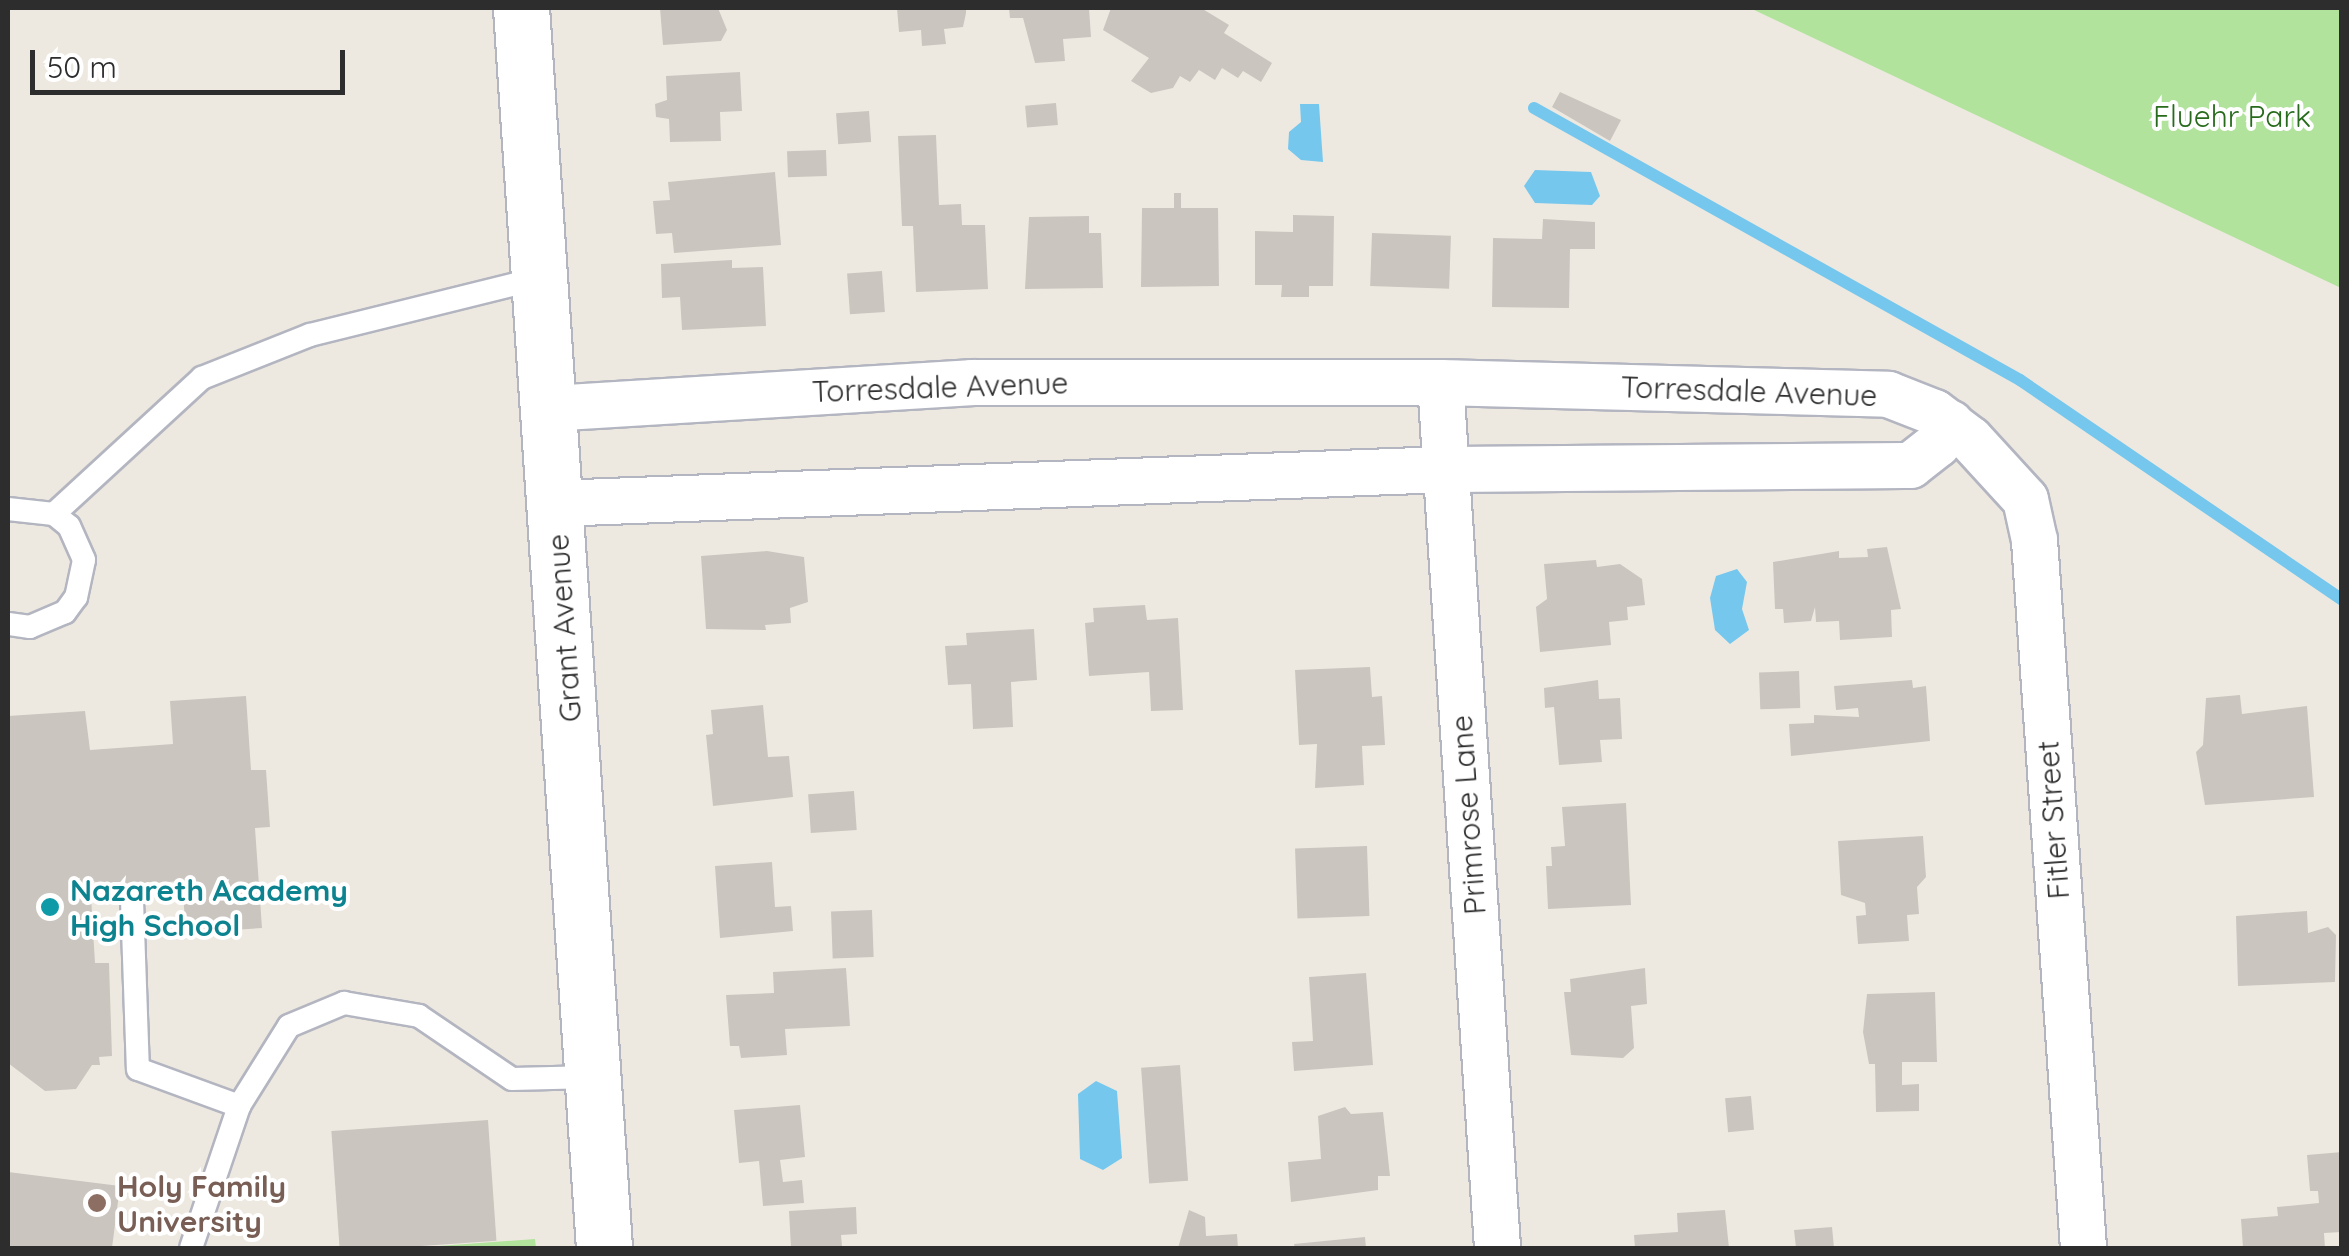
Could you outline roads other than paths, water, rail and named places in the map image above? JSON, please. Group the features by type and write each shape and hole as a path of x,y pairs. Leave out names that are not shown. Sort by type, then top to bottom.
{"street":[{"name":"Grant Avenue","path":"522,8 604,1248"},
{"name":"Torresdale Avenue","path":"550,408 971,382 1440,382 1888,394 1950,423"},
{"name":"Primrose Lane","path":"1440,382 1496,1248"},
{"path":"556,504 1446,468 1910,465 1938,444 1950,423"},
{"name":"Fitler Street","path":"1950,423 2025,499 2034,540 2083,1248"}],"lane":[{"path":"54,514 202,378 310,335 540,278"},
{"path":"8,509 54,514 69,526 84,560 76,597 49,622 8,624"},
{"path":"132,900 138,1070 239,1106"},
{"path":"191,1248 239,1106 288,1026 344,1004 419,1016 512,1079 593,1077"}],"water":[{"path":"1300,104 1319,104 1323,162 1301,160 1288,149 1289,132 1301,122"},
{"path":"1535,170 1591,172 1600,196 1592,205 1535,203 1524,186"},
{"path":"1737,569 1747,582 1742,609 1749,630 1730,644 1715,630 1710,598 1716,576"},
{"path":"1096,1081 1117,1091 1122,1158 1103,1170 1080,1159 1078,1094"}],"waterway":[{"path":"1534,108 2020,380 2342,600"}],"place":[{"name":"Nazareth Academy High School","path":"50,907"},
{"name":"Holy Family University","path":"97,1203"}],"park label":[{"name":"Fluehr Park","path":"2232,116"}]}
